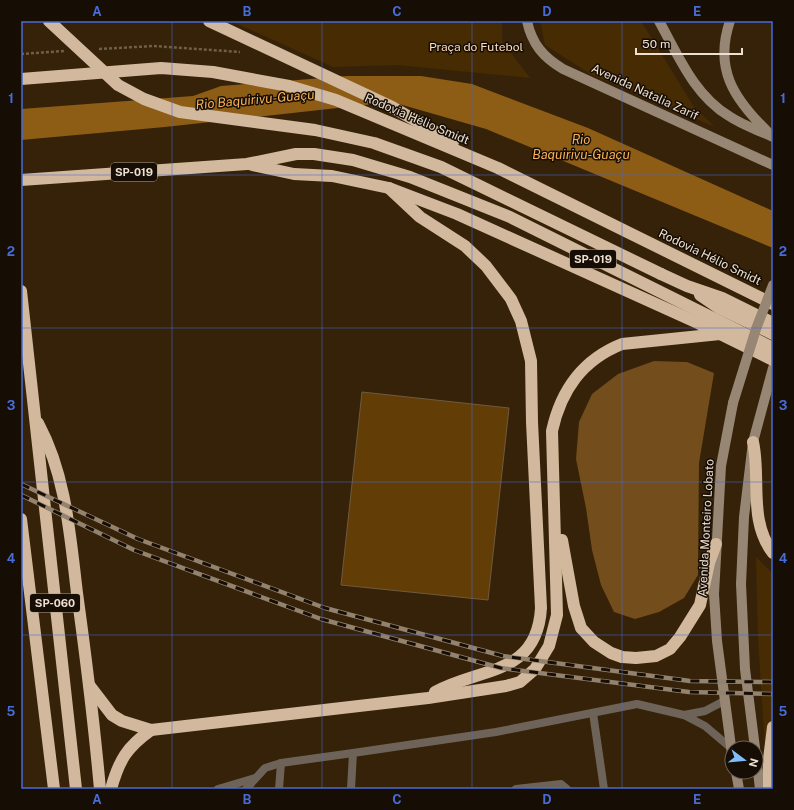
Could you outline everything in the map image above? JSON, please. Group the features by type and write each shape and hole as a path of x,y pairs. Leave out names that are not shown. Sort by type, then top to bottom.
{"highway":[{"path":"49,21 118,85 144,99 180,112 315,130 374,143 441,167 661,274 687,286 722,298 773,323"},
{"path":"209,21 392,107 498,168"},
{"name":"Rodovia Hélio Smidt","path":"21,79 161,68 213,72 289,86 336,100 498,168 773,304"},
{"name":"SP-019","path":"21,180 247,164 296,154 314,154 353,160 410,177 510,217 773,348"},
{"name":"SP-019","path":"247,164 294,174 332,176 389,188 457,214 720,334 773,360"},
{"path":"389,188 420,217 465,246 486,266 511,299 521,321 531,361 532,422 541,608 537,630 528,649 521,657 495,670 436,691 428,698"},
{"path":"687,286 719,308 773,334"},
{"name":"SP-060","path":"21,291 76,789"},
{"path":"90,685 112,715 122,721 151,730 428,698 506,686 520,682 535,669 544,656 553,633 557,615 552,431 557,410 568,388 588,364 608,350 622,344 720,334"},
{"path":"35,416 50,445 62,486 90,685 100,789"},
{"path":"753,442 757,459 756,504 761,528 773,553"},
{"path":"554,490 574,606 581,628 594,642 611,653 622,657 636,658 656,656 670,649 680,637 700,605 708,563 716,544"},
{"name":"SP-060","path":"21,519 54,789"},
{"path":"769,789 769,759 773,727"},
{"path":"111,789 118,770 129,748 134,742 151,730"}],"main road":[{"name":"Avenida Natalia Zarif","path":"527,21 536,46 548,60 563,69 773,165"},
{"name":"Avenida Natalia Zarif","path":"659,21 695,86 711,103 729,116 773,137"},
{"path":"730,21 723,47 725,67 731,85 740,101 753,118 773,137"},
{"name":"Avenida Monteiro Lobato","path":"729,740 716,633 714,594 721,466 733,403 756,329 773,285"},
{"path":"754,740 745,669 741,584 744,517 753,442 773,368"}],"lane":[{"path":"684,715 705,711 724,701"},
{"path":"246,789 264,768 281,763 353,754 496,732 638,704 684,715 705,726 724,744"},
{"path":"593,713 604,789"},
{"path":"351,789 353,754"},
{"path":"279,789 281,763"},
{"path":"218,789 256,778"},
{"path":"516,789 561,784 567,789"}],"path":[{"path":"93,50 154,46 240,52"},
{"path":"21,54 71,51"}],"green space":[{"name":"Praça do Futebol","path":"231,21 502,21 502,41 530,78 396,65 333,67"},
{"path":"540,21 641,21 694,107 715,127 592,75 545,45"},
{"path":"756,557 773,574 773,715 765,748 758,639"}],"shaded area":[{"path":"654,361 687,362 714,373 699,463 698,575 684,598 659,612 635,619 614,612 601,585 592,550 586,508 576,459 579,422 592,394 618,374"}],"water":[{"name":"Rio Baquirivu-Guaçu","path":"347,76 421,76 472,84 588,128 773,211 773,248 486,129 392,102 165,127 21,140 21,109 193,96 221,86"}],"building":[{"path":"362,392 509,408 488,600 341,585"}],"railway":[{"path":"21,484 138,539 325,608 503,656 690,681 773,682"},
{"path":"21,495 134,550 321,619 501,668 689,692 773,694"}]}
